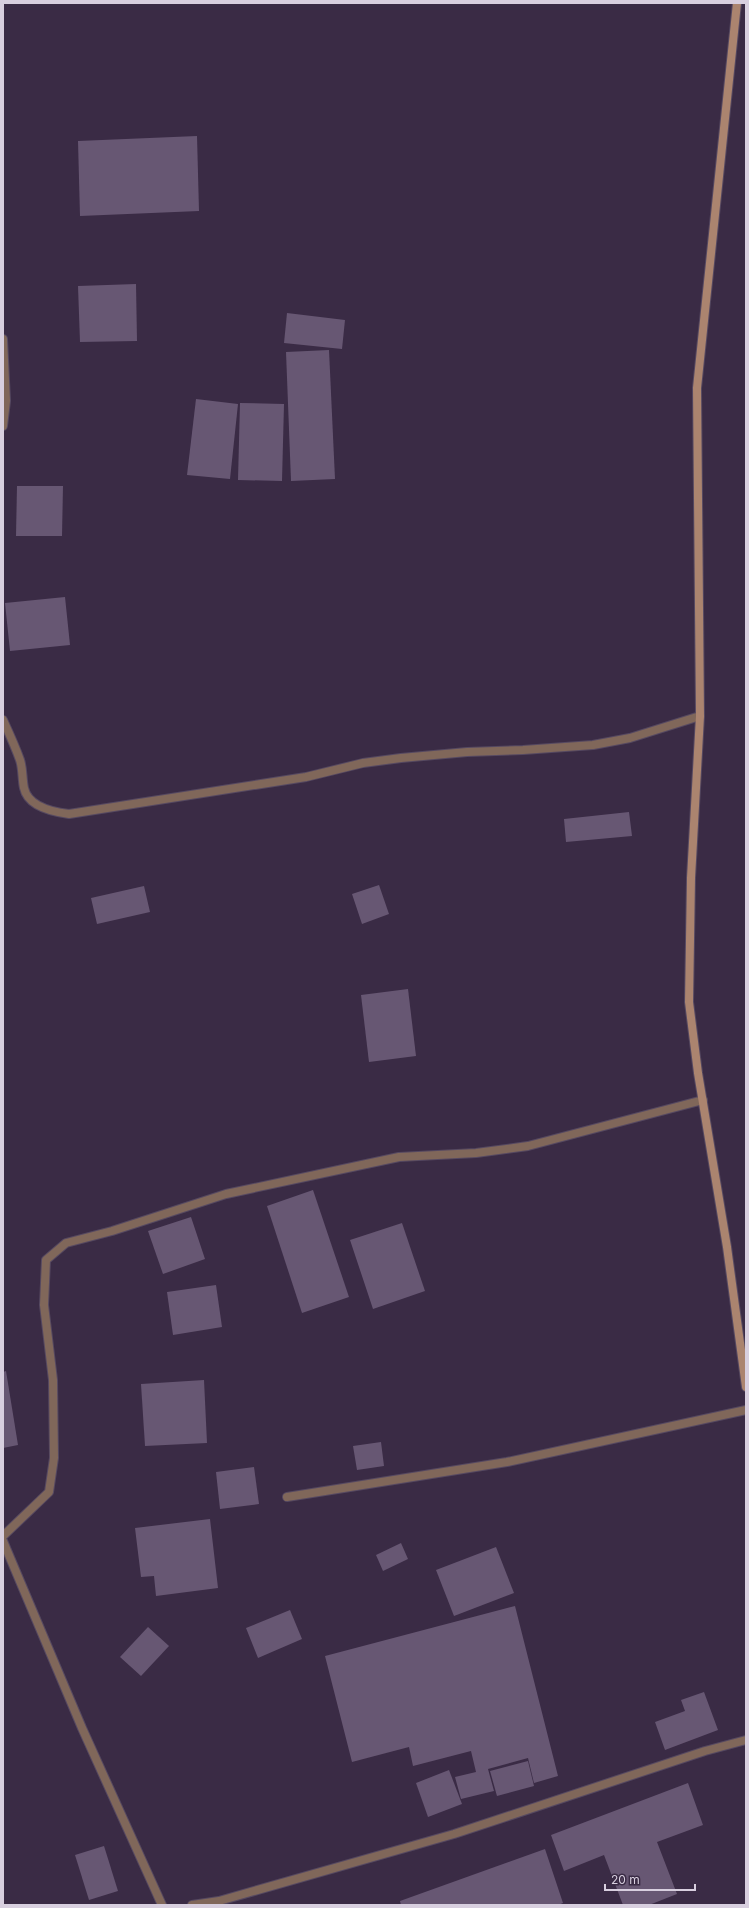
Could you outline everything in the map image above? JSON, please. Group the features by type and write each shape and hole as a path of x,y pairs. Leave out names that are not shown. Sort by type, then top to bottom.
{"street":[{"path":"737,3 696,388 700,716 691,878 690,1002 703,1100 727,1247 746,1387"},
{"path":"3,339 6,401 3,426"},
{"path":"3,720 20,761 24,789 31,800 41,807 55,812 69,814 306,777 363,763 467,752 593,745 630,738 700,716"},
{"path":"3,1536 49,1492 54,1450 53,1380 44,1305 46,1260 66,1243 112,1231 226,1194 399,1157 476,1153 528,1146 703,1100"},
{"path":"287,1497 507,1462 746,1410"},
{"path":"3,1541 82,1728 162,1905"},
{"path":"192,1905 219,1901 454,1834 705,1751 746,1740"}],"building":[{"path":"197,136 199,211 80,216 78,141"},
{"path":"136,284 137,341 80,342 78,286"},
{"path":"287,313 345,320 342,349 284,343"},
{"path":"329,350 335,479 291,481 286,352"},
{"path":"196,399 238,404 230,479 187,475"},
{"path":"240,403 284,404 282,481 238,480"},
{"path":"17,486 63,486 62,536 16,536"},
{"path":"65,597 70,645 10,651 5,603"},
{"path":"629,812 632,836 566,842 564,819"},
{"path":"379,885 389,914 362,924 352,894"},
{"path":"144,886 150,912 97,924 91,898"},
{"path":"408,989 416,1056 369,1062 361,995"},
{"path":"313,1190 349,1297 302,1313 267,1206"},
{"path":"191,1217 205,1259 163,1274 148,1231"},
{"path":"402,1223 425,1291 373,1309 350,1240"},
{"path":"216,1285 222,1327 173,1335 167,1292"},
{"path":"6,1371 18,1445 3,1448 3,1372"},
{"path":"204,1380 207,1443 145,1446 141,1384"},
{"path":"381,1442 384,1466 357,1470 353,1446"},
{"path":"254,1467 259,1504 220,1509 216,1472"},
{"path":"210,1519 218,1588 156,1596 154,1576 141,1577 135,1528"},
{"path":"401,1543 408,1559 383,1571 376,1555"},
{"path":"496,1547 514,1593 454,1616 436,1570"},
{"path":"515,1606 558,1776 534,1783 528,1758 488,1769 494,1791 461,1799 455,1777 476,1772 471,1751 413,1766 409,1747 352,1762 325,1656"},
{"path":"290,1610 302,1639 258,1658 246,1628"},
{"path":"148,1627 169,1646 141,1676 120,1657"},
{"path":"704,1692 718,1730 665,1750 655,1722 685,1711 681,1700"},
{"path":"528,1761 534,1786 497,1796 490,1771"},
{"path":"449,1770 462,1804 428,1817 416,1783"},
{"path":"688,1783 703,1825 657,1842 677,1894 649,1905 623,1905 604,1855 564,1871 551,1835"},
{"path":"104,1846 118,1891 89,1900 75,1855"},
{"path":"545,1849 563,1903 558,1905 401,1905 400,1901"}]}
